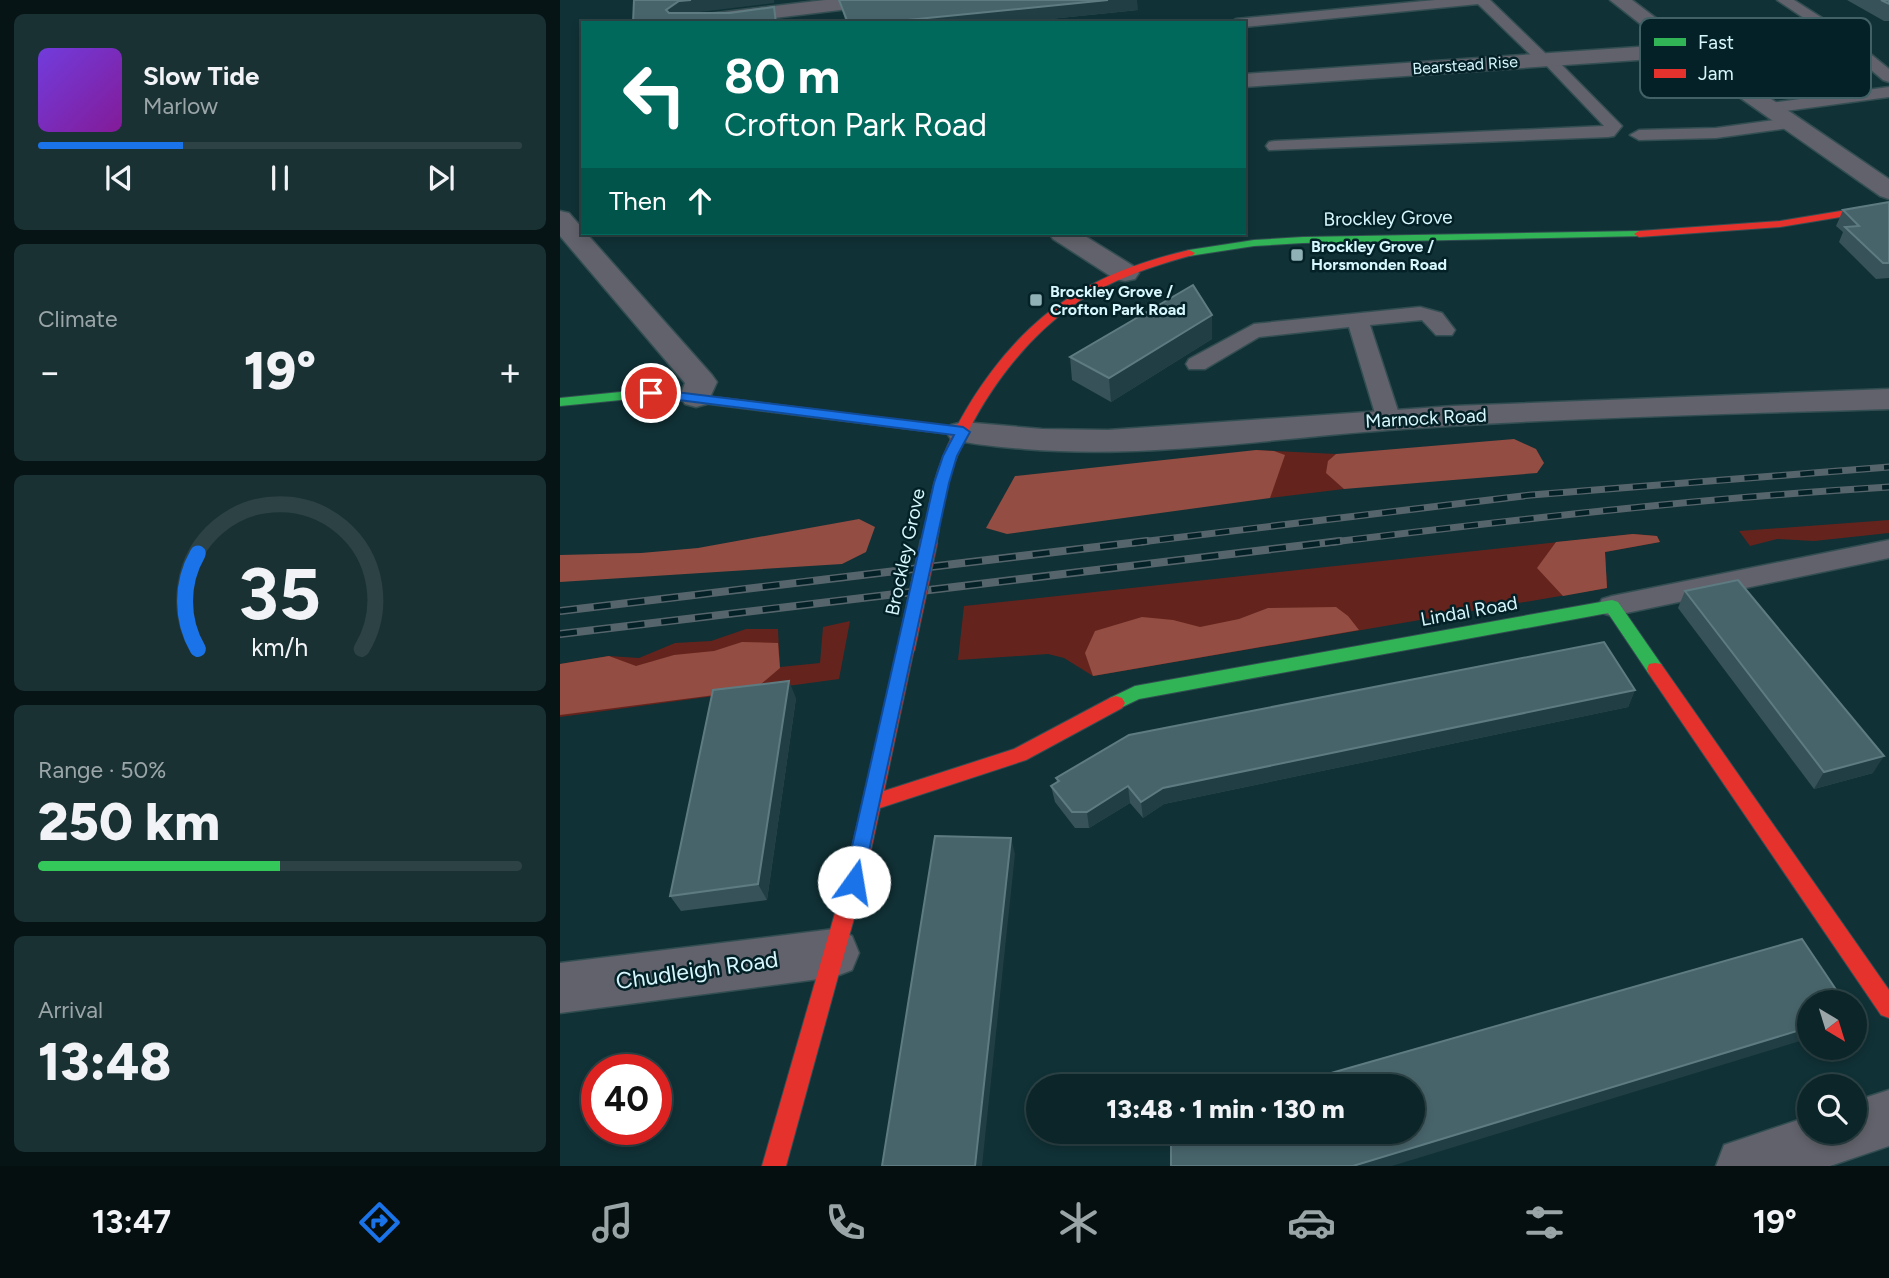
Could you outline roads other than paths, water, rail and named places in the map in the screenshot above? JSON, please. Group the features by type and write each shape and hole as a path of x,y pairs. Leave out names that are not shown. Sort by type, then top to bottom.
{"street":[{"path":"703,21 812,10 873,0"},
{"path":"1620,0 1644,18"},
{"name":"Bearstead Rise","path":"1246,81 1640,53"},
{"path":"1756,98 1889,191"},
{"name":"Brockley Grove","path":"774,1166 873,802 932,527 950,456 986,395 1030,338 1070,301 1125,273 1169,257 1228,245 1300,240 1615,235 1702,230 1782,225 1889,206"},
{"path":"560,219 701,382 696,397"},
{"path":"1065,235 1125,273"},
{"path":"560,402 651,393 963,432"},
{"name":"Marnock Road","path":"963,432 1039,440 1125,440 1389,420 1726,402 1889,399"},
{"path":"1612,606 1889,1007"},
{"name":"Lindal Road","path":"873,802 1020,755 1135,693 1612,606"},
{"name":"Chudleigh Road","path":"560,988 834,953"},
{"path":"1867,1125 1889,1118"},
{"path":"1745,1166 1810,1144"}],"lane":[{"path":"1246,22 1480,0 1546,59 1614,126 1608,132 1275,146"},
{"path":"1784,0 1812,18"},
{"path":"1871,62 1889,77"},
{"path":"1871,94 1889,92"},
{"path":"1770,108 1844,98"},
{"path":"1639,135 1716,133 1790,123"},
{"path":"1198,364 1254,331 1357,318 1430,314 1437,318 1444,330"},
{"path":"1357,318 1389,420"},
{"path":"1612,606 1889,549"}],"railway":[{"path":"1132,543 1531,495 1889,467"},
{"path":"1325,543 1677,503 1889,487"},
{"path":"560,611 1147,541"},
{"path":"560,634 1340,541"}],"place":[{"name":"Brockley Grove / Horsmonden Road","path":"1297,255"},
{"name":"Brockley Grove / Crofton Park Road","path":"1036,300"}]}
